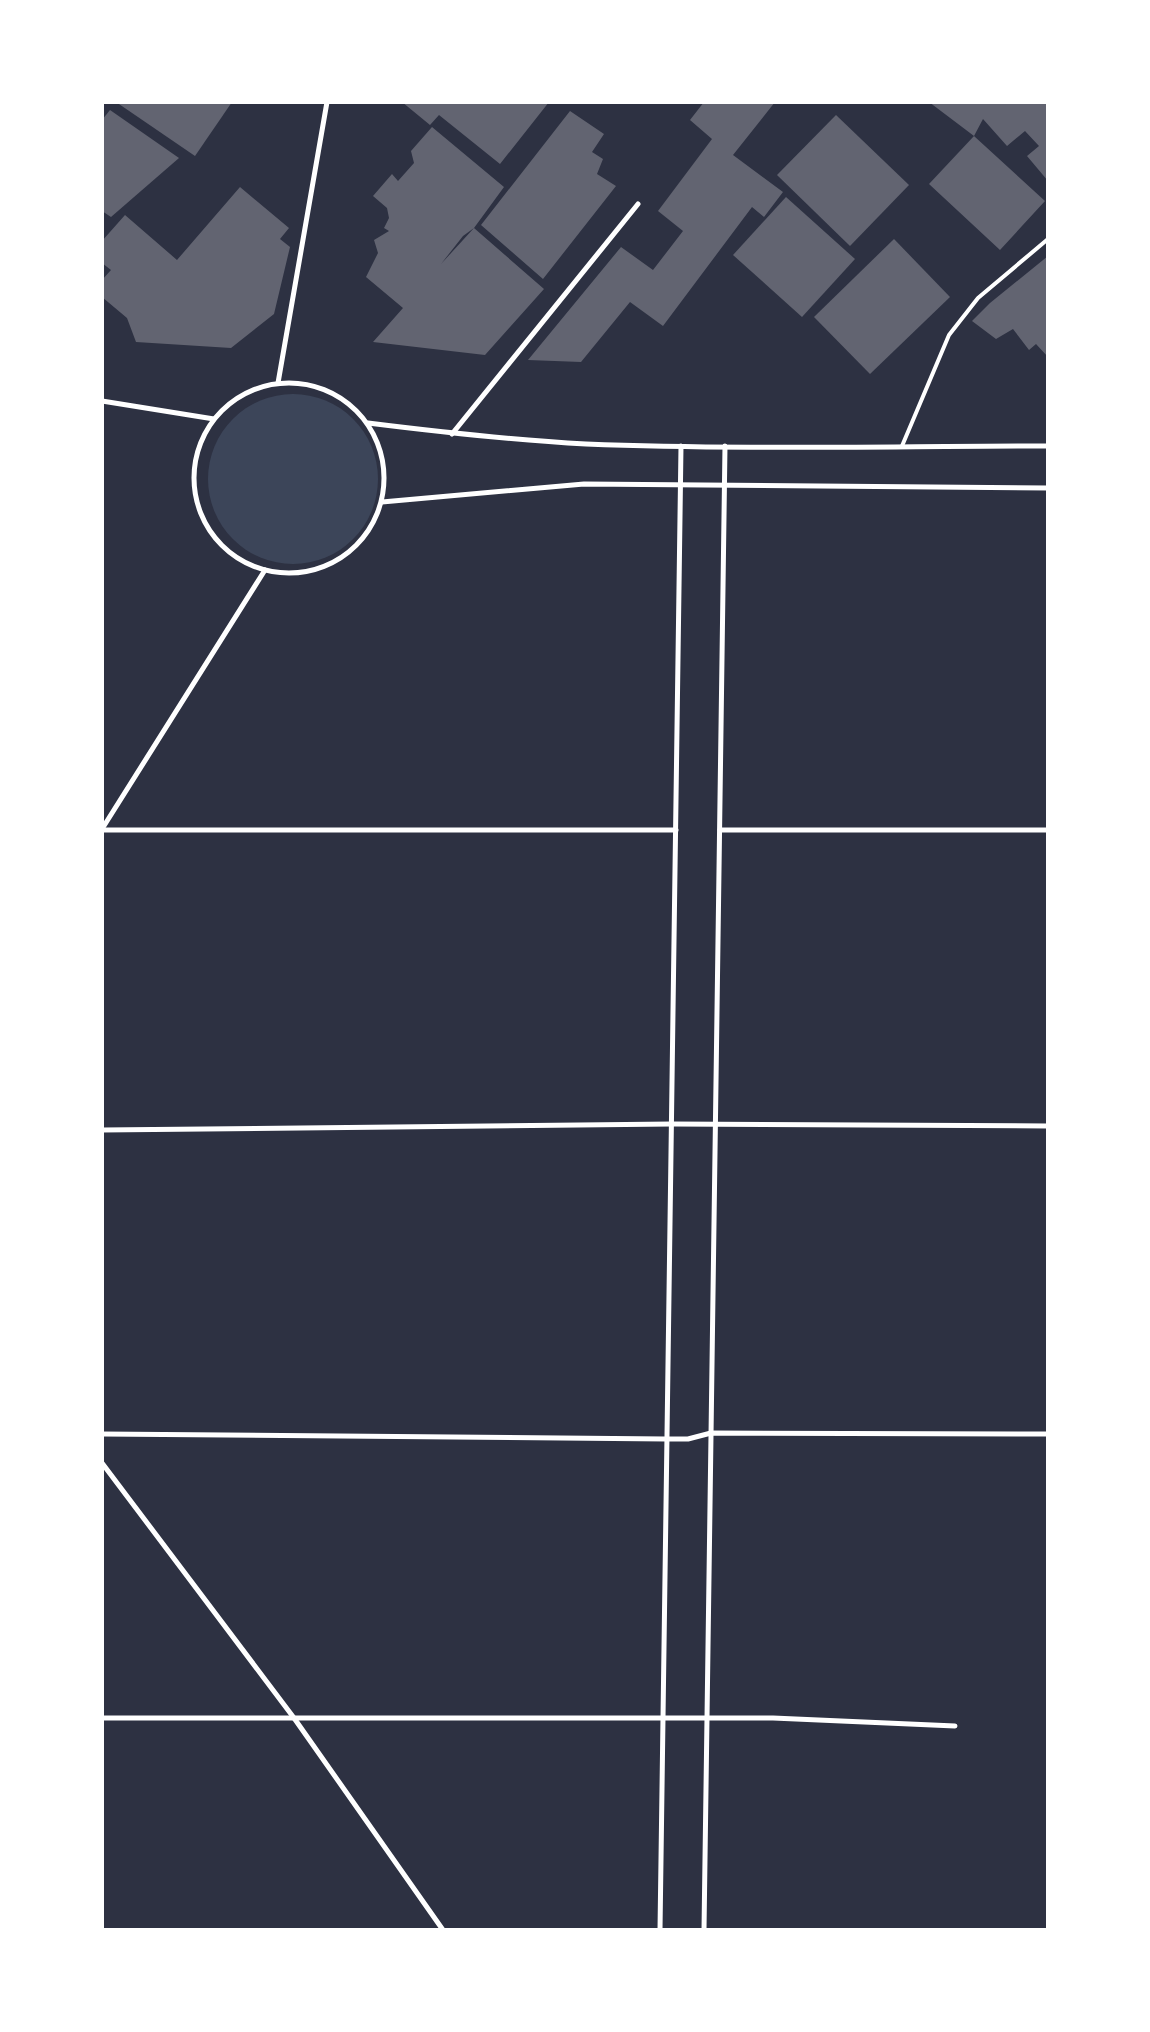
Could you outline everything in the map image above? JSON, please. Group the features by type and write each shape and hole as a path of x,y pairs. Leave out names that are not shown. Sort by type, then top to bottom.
{"street":[{"path":"278,383 327,102"},
{"path":"452,434 638,204"},
{"path":"278,383 303,383 327,390 348,402 368,423 380,447 385,474 382,502 370,530 350,552 324,566 295,573 264,570 236,557 213,536 198,508 193,477 198,446 214,419 232,402 253,389 278,383"},
{"path":"102,401 214,419"},
{"path":"368,423 452,434 585,444 681,446 1048,446"},
{"path":"660,1930 681,446"},
{"path":"704,1930 725,446"},
{"path":"382,502 584,484 1048,488"},
{"path":"102,830 264,570"},
{"path":"102,830 676,830"},
{"path":"720,830 1048,830"},
{"path":"102,1130 672,1124 1048,1126"},
{"path":"102,1434 666,1440 688,1439 711,1433 1048,1434"},
{"path":"102,1464 294,1718 443,1930"},
{"path":"102,1718 774,1718 955,1726"}],"lane":[{"path":"902,446 949,335 978,298 1048,239"}],"shaded area":[{"path":"293,394 318,398 333,404 353,419 368,439 374,454 378,479 374,504 368,519 353,539 333,554 318,560 293,564 268,560 253,554 233,539 218,519 212,504 208,479 212,454 218,439 233,419 253,404 268,398"}],"building":[{"path":"116,102 232,102 195,156"},
{"path":"402,102 549,102 500,164 439,115 430,125"},
{"path":"704,102 775,102 733,155 783,192 764,217 752,207 663,326 630,302 581,362 528,360 621,247 653,270 683,231 658,211 712,139 690,120"},
{"path":"929,102 1048,102 1048,181 1027,156 1039,146 1025,131 1007,146 983,119 974,136"},
{"path":"110,110 179,158 111,217 102,211 102,120"},
{"path":"570,111 604,134 592,152 603,159 597,174 616,186 543,279 481,225"},
{"path":"836,115 909,185 850,246 777,175"},
{"path":"432,127 504,187 474,228 544,289 485,355 373,342 403,308 366,277 378,253 374,240 389,231 384,228 389,218 387,208 373,196 392,174 398,181 414,163 411,151","holes":["474,228 441,264 463,236"]},
{"path":"974,136 1045,201 1000,250 929,184"},
{"path":"240,187 289,228 280,239 290,247 274,314 231,348 136,342 127,318 102,297 102,280 111,270 102,263 102,241 125,215 177,260"},
{"path":"786,197 855,259 802,317 733,255"},
{"path":"894,239 950,297 870,374 814,317"},
{"path":"1048,256 1048,357 1036,344 1029,350 1013,329 996,339 972,321 990,303"}]}
